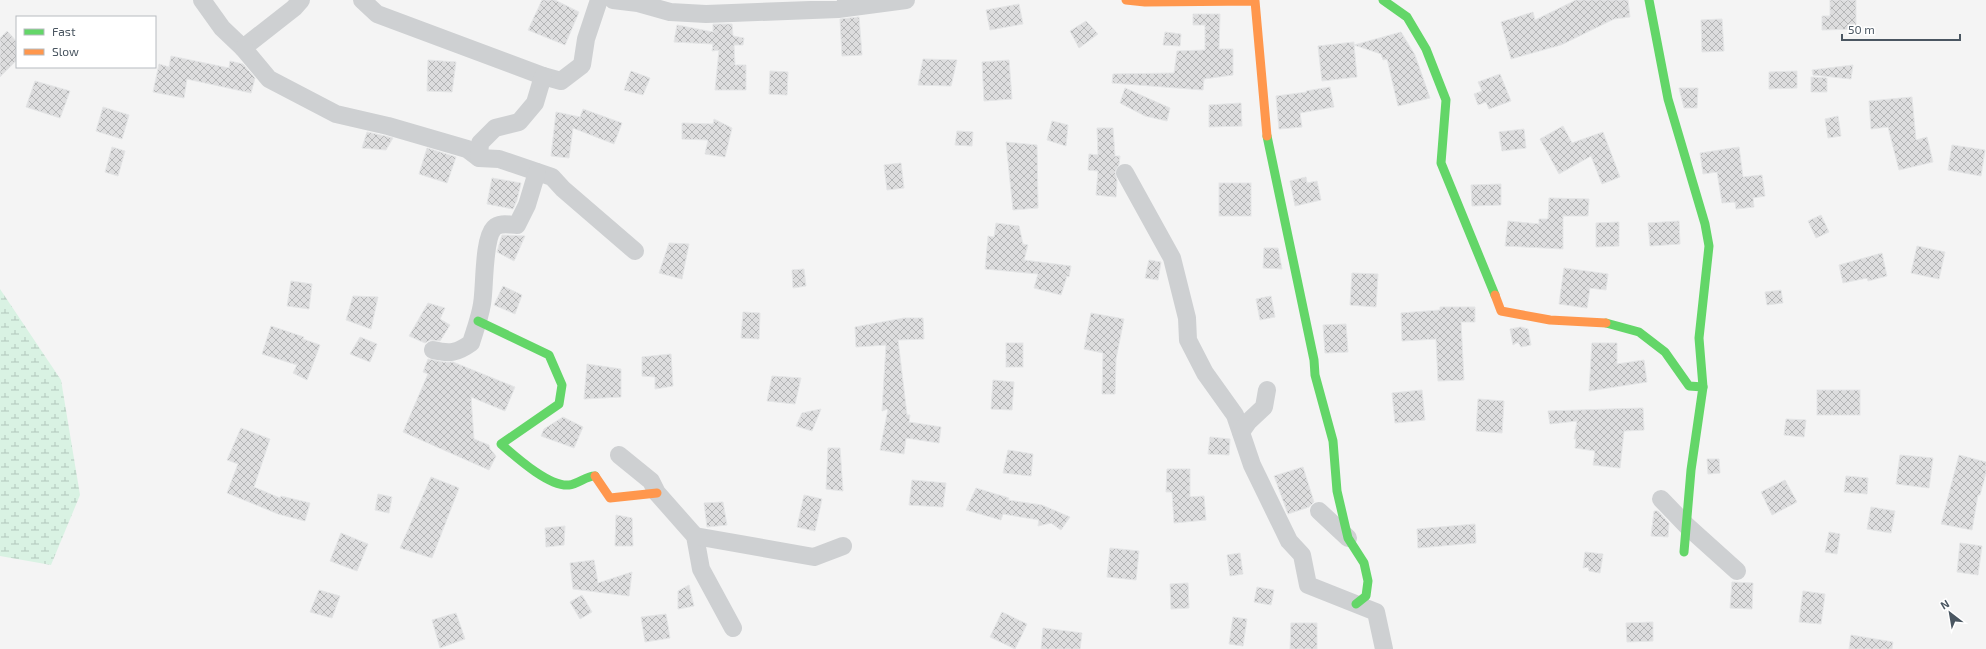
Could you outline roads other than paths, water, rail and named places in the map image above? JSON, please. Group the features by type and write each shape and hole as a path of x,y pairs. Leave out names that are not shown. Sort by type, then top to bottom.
{"street":[{"path":"202,0 222,28 243,48 269,79 336,114 388,126 467,149 479,158 499,159 552,177 563,189 635,250"},
{"path":"243,48 294,8 301,0"},
{"path":"362,0 377,14 543,76 561,81 582,65 586,39 599,0"},
{"path":"613,0 638,3 670,12 706,14 838,9 906,0"},
{"path":"1126,0 1145,2 1256,0 1268,142 1315,375 1333,441 1337,491 1348,538"},
{"path":"1383,0 1407,17 1426,48 1446,100 1441,163 1501,311 1550,320 1610,322 1639,332 1665,352 1689,386 1703,387"},
{"path":"1649,0 1668,99 1705,224 1709,246 1699,338 1703,387 1691,470 1684,552"},
{"path":"479,158 480,143 494,128 519,122 535,103 543,76"},
{"path":"433,350 447,354 463,349 471,343 482,305 486,258 493,229 500,224 518,225 527,205 538,172"},
{"path":"1125,173 1172,258 1187,318 1188,340 1205,373 1235,415 1252,465 1289,541 1302,555 1308,585 1376,612 1384,649"},
{"path":"478,321 549,356 562,385 559,404 501,444 553,482 567,486 594,475 610,498 657,494"},
{"path":"1241,432 1248,422 1264,407 1267,390"},
{"path":"619,455 651,481 657,494 695,536 701,569 733,628"},
{"path":"1661,498 1687,526 1737,572"},
{"path":"1318,511 1348,538 1364,563 1368,581 1366,596 1356,604"},
{"path":"695,536 814,557 843,546"}]}
